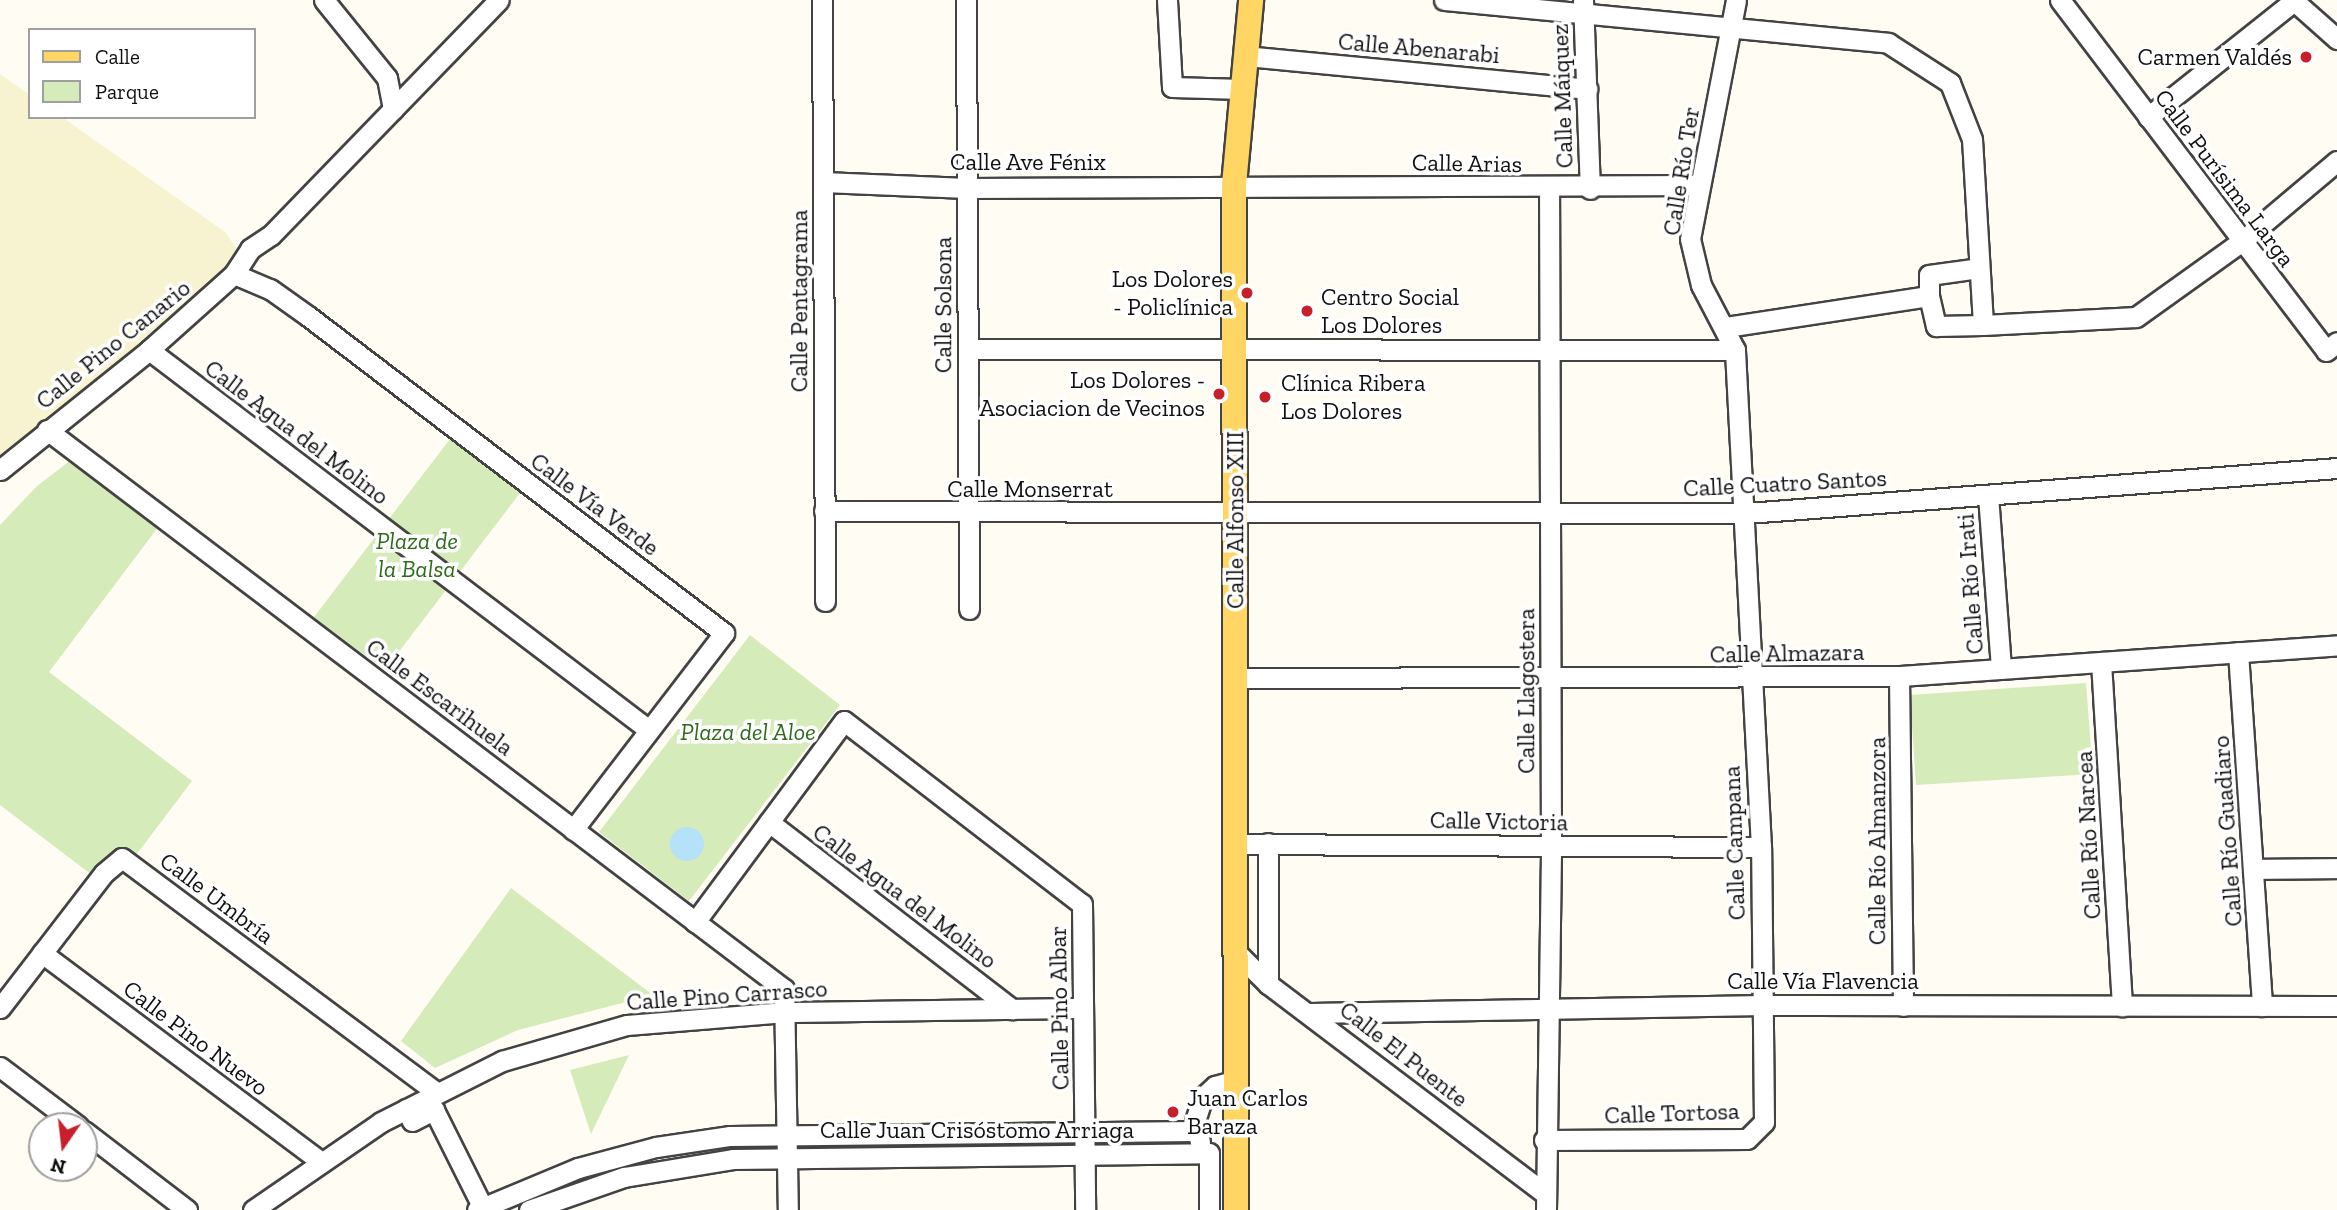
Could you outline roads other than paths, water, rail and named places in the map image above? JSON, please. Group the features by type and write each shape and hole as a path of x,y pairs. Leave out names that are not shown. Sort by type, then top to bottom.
{"main road":[{"name":"Calle Alfonso XIII","path":"1236,1210 1234,185 1251,0"}],"street":[{"path":"324,0 387,78 393,110"},
{"path":"393,110 499,0"},
{"name":"Calle Pentagrama","path":"822,0 825,601"},
{"name":"Calle Solsona","path":"966,0 969,609"},
{"path":"1167,0 1172,87 1243,89"},
{"path":"1444,0 1584,7 1730,28 1888,43 1950,83 1972,139 1983,325"},
{"name":"Calle Río Ter","path":"1736,0 1690,239 1701,285 1726,327 1735,350 1747,513 1752,678"},
{"name":"Calle Purísima Larga","path":"2060,0 2242,241 2331,346"},
{"path":"2148,117 2294,0 2337,39"},
{"name":"Calle Máiquez","path":"1584,7 1590,189"},
{"name":"Calle Abenarabi","path":"1246,56 1587,89"},
{"path":"387,78 418,85"},
{"name":"Calle Pino Canario","path":"0,470 149,350 234,274 250,249 271,236 393,110"},
{"path":"1979,268 1928,275 1929,296 1936,326 2136,317 2242,241 2337,161"},
{"name":"Calle Ave Fénix","path":"823,182 967,188 1234,185"},
{"name":"Calle Arias","path":"1234,185 1590,189 1700,186"},
{"name":"Calle Llagostera","path":"1544,1201 1550,1010 1551,847 1549,188"},
{"name":"Calle Vía Verde","path":"234,274 270,289 308,316 724,634 573,830"},
{"path":"1726,327 1929,296"},
{"path":"968,349 1735,350"},
{"name":"Calle Agua del Molino","path":"149,350 649,730"},
{"name":"Calle Escarihuela","path":"47,430 785,989 785,1012"},
{"name":"Calle Cuatro Santos","path":"1235,512 1747,513 2337,468"},
{"name":"Calle Río Irati","path":"1988,495 2001,669"},
{"name":"Calle Monserrat","path":"824,511 969,514 1235,512"},
{"name":"Calle Almazara","path":"1236,678 1899,676 2337,645"},
{"name":"Calle Río Guadiaro","path":"2238,652 2256,869 2262,1006"},
{"name":"Calle Río Narcea","path":"2101,662 2122,1006"},
{"name":"Calle Río Almanzora","path":"1899,676 1903,1006"},
{"name":"Calle Campana","path":"1752,678 1761,847 1764,1005"},
{"name":"Calle Pino Albar","path":"769,822 844,721 1082,904 1084,1210"},
{"path":"695,922 769,822"},
{"name":"Calle Agua del Molino","path":"769,822 1012,1009"},
{"path":"1268,842 1268,984"},
{"name":"Calle Victoria","path":"1236,844 1268,842 1551,847 1761,847"},
{"name":"Calle Umbría","path":"0,1008 104,873 122,858 437,1093"},
{"path":"2256,869 2337,868"},
{"name":"Calle Pino Nuevo","path":"42,953 321,1162"},
{"name":"Calle El Puente","path":"1237,953 1268,984 1310,1013 1544,1201"},
{"name":"Calle Vía Flavencia","path":"1310,1013 1764,1005 2337,1006"},
{"name":"Calle Tortosa","path":"1544,1140 1747,1139 1764,1122 1764,1005"},
{"name":"Calle Pino Carrasco","path":"253,1210 321,1162 406,1108 502,1061 627,1025 785,1012 1083,1008"},
{"path":"785,1012 788,1210"},
{"path":"0,1067 59,1112"},
{"path":"1209,1210 1209,1153 1196,1131 1196,1113 1203,1097 1215,1086 1237,1080"},
{"path":"406,1108 412,1121 434,1110 482,1209"},
{"name":"Calle Juan Crisóstomo Arriaga","path":"482,1209 540,1182 620,1156 695,1140 788,1133 1196,1131"},
{"path":"98,1142 187,1210"},
{"name":"Calle Juan Crisóstomo Arriaga","path":"529,1210 658,1169 788,1155 1209,1153 1236,1162"}],"water":[{"path":"687,827 699,832 704,844 699,856 687,861 675,856 670,844 675,832"}],"place":[{"name":"Carmen Valdés","path":"2306,57"},
{"name":"Los Dolores - Policlínica","path":"1247,293"},
{"name":"Centro Social Los Dolores","path":"1307,311"},
{"name":"Los Dolores - Asociacion de Vecinos","path":"1219,394"},
{"name":"Clínica Ribera Los Dolores","path":"1265,397"},
{"name":"Juan Carlos Baraza","path":"1173,1112"}],"park label":[{"name":"Plaza de la Balsa","path":"417,555"},
{"name":"Plaza del Aloe","path":"748,732"}]}
